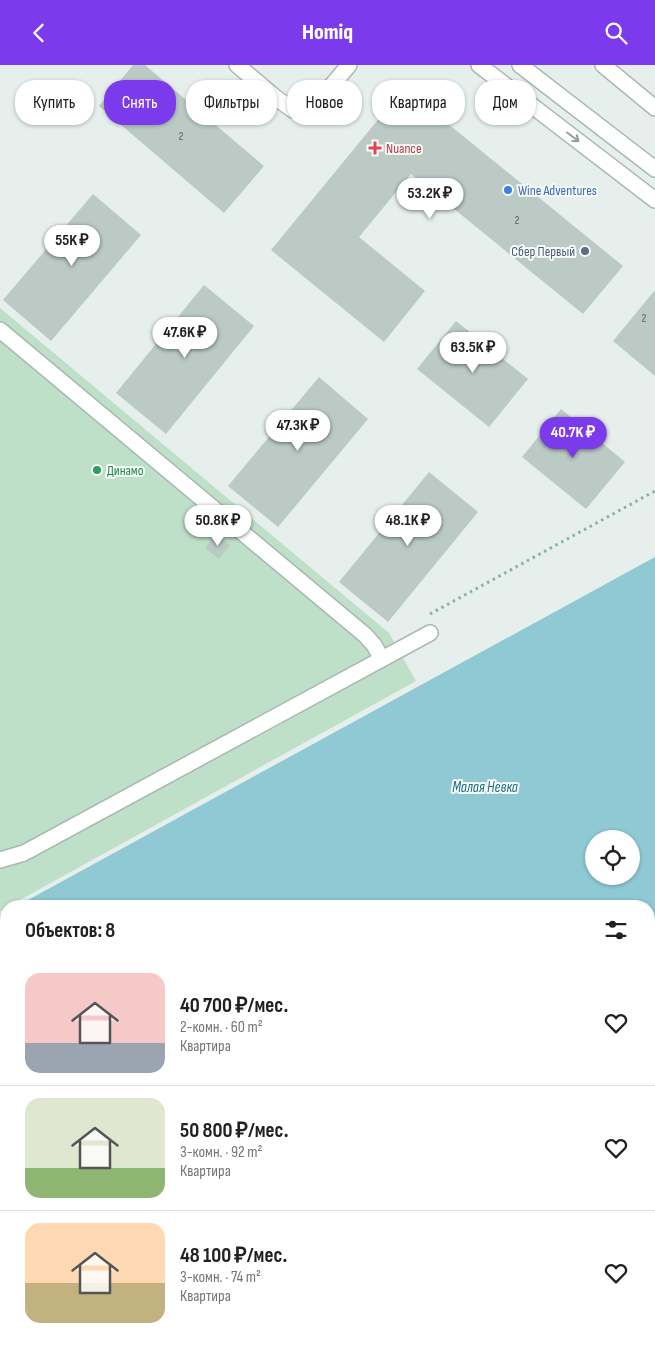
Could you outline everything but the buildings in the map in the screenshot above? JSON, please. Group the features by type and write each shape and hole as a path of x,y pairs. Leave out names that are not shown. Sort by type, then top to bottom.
{"street":[{"path":"237,65 293,110 308,106 323,95 349,65"},
{"path":"479,65 655,200"},
{"path":"520,65 655,169"},
{"path":"603,65 655,108"},
{"path":"0,330 351,622 374,645 382,659"},
{"path":"0,860 24,853 430,633"}],"path":[{"path":"430,633 422,619 655,491"}],"green space":[{"name":"Динамо","path":"0,308 389,633 416,681 20,900 0,900"}],"water":[{"name":"Малая Невка","path":"655,557 655,900 28,900"}],"place":[{"name":"Nuance","path":"375,148"},
{"name":"Wine Adventures","path":"508,190"},
{"name":"Сбер Первый","path":"585,251"},
{"name":"Динамо","path":"97,470"}]}
